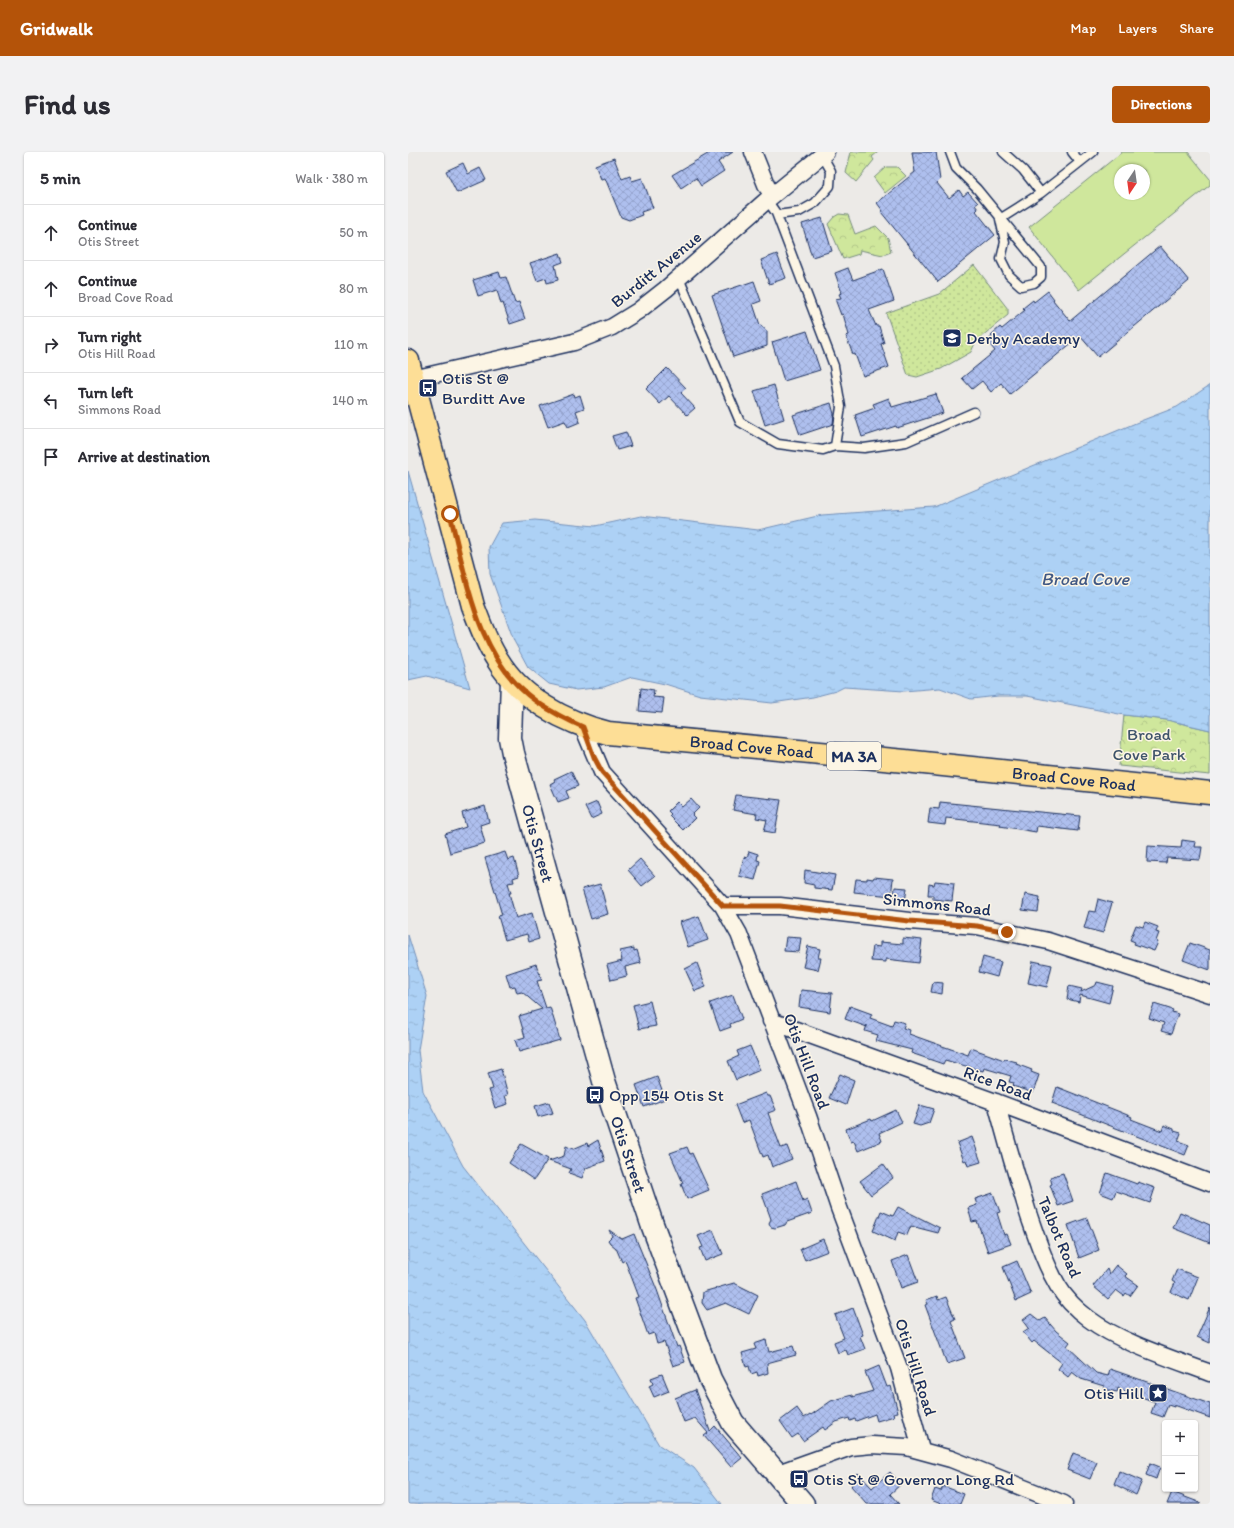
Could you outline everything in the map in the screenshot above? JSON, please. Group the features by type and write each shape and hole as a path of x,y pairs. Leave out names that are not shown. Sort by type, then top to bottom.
{"main road":[{"name":"Broad Cove Road","path":"411,370 473,606 487,641 497,660 512,680 536,702 556,715 583,727 608,733 897,760 1210,793"}],"street":[{"path":"753,152 770,197"},
{"name":"Burditt Avenue","path":"411,370 574,342 600,333 638,311 679,278 770,197 824,154"},
{"name":"Otis Street","path":"512,680 510,738 513,753 604,1081 626,1149 697,1345 716,1393 733,1423 778,1473 803,1504"},
{"name":"Otis Hill Road","path":"583,727 594,757 602,772 723,906 739,934 899,1368 921,1449"},
{"name":"Simmons Road","path":"723,906 780,906 909,921 977,926 1048,941 1210,994"},
{"name":"Rice Road","path":"771,1021 996,1102 1210,1183"},
{"name":"Talbot Road","path":"996,1102 1036,1237 1058,1286 1072,1304 1088,1318 1106,1330 1170,1358 1210,1373"},
{"path":"778,1473 851,1447 888,1445 921,1449 950,1459 1049,1501 1064,1504"}],"lane":[{"path":"950,152 956,168 977,189 1000,219 1041,267 1041,277 1034,283 1021,286 1009,276 1001,259 1005,242 1000,219"},
{"path":"1002,152 1023,170 1041,193"},
{"path":"1072,152 1080,162"},
{"path":"1000,219 1041,193 1092,152"},
{"path":"777,215 799,212 815,203 830,186 831,171 824,154"},
{"path":"770,197 834,366 841,407 835,446"},
{"path":"679,278 740,422 778,444 823,450 835,446 864,448 906,442 974,412"}],"green space":[{"path":"851,152 878,152 872,157 874,160 856,182 846,173"},
{"path":"1122,152 1188,152 1210,179 1210,185 1079,290 1029,227"},
{"path":"886,167 897,167 906,176 885,193 874,178"},
{"path":"839,214 848,215 855,234 876,226 888,238 891,252 883,255 860,250 859,254 843,259 828,224"},
{"path":"974,265 1008,309 1008,315 976,341 971,352 941,369 917,377 908,375 886,313 939,294"},
{"name":"Broad Cove Park","path":"1124,715 1167,720 1210,730 1210,775 1119,766"}],"water":[{"name":"Broad Cove","path":"1210,385 1210,730 1167,720 1124,715 1027,696 998,696 971,699 940,688 904,691 844,687 836,691 813,697 772,703 700,695 665,684 632,677 604,687 576,690 549,684 528,667 514,641 490,574 489,547 502,523 535,520 595,526 641,516 758,530 822,515 934,507 1177,407"},
{"path":"408,471 470,688 427,676 408,680"},
{"path":"408,935 427,996 418,1050 423,1091 463,1166 585,1320 659,1445 694,1468 722,1504 408,1504"}],"building":[{"path":"711,152 733,152 718,162 724,171 701,186 696,178 681,188 672,175"},
{"path":"912,152 936,152 940,180 937,183 949,198 959,190 963,196 968,192 978,203 975,205 978,209 976,211 995,235 938,282 881,212 883,211 877,203 915,172"},
{"path":"614,158 622,179 630,176 632,181 642,178 653,208 641,212 642,215 629,220 621,217 605,178 601,179 595,165"},
{"path":"463,163 468,174 480,168 486,180 457,193 446,171"},
{"path":"822,218 832,251 812,257 802,224"},
{"path":"1160,246 1189,281 1098,357 1080,336 1010,394 1001,383 991,392 982,381 972,389 962,378 995,351 987,341 992,337 991,335 1000,327 1002,329 1025,310 1023,308 1033,300 1034,302 1048,291 1054,299 1053,300 1070,321"},
{"path":"560,253 563,262 555,265 558,280 547,283 546,278 537,281 530,263"},
{"path":"777,254 786,278 769,284 761,260"},
{"path":"848,268 853,280 883,269 894,301 869,310 876,326 879,326 884,343 881,344 889,367 863,376 855,354 853,355 846,336 849,335 843,314 841,315 835,299 841,298 839,294 842,293 835,273"},
{"path":"499,272 501,278 506,277 515,303 519,302 525,319 510,324 503,303 501,304 497,290 478,296 473,280"},
{"path":"754,281 761,301 753,304 760,325 767,331 767,346 733,357 712,295"},
{"path":"807,331 820,370 784,381 772,342"},
{"path":"667,368 686,388 681,393 695,408 687,415 669,396 660,404 646,389"},
{"path":"774,385 784,419 765,425 754,391"},
{"path":"574,394 575,397 580,395 584,408 576,411 580,422 568,427 565,421 548,427 540,406"},
{"path":"936,394 943,413 897,428 896,426 862,437 855,415 875,408 873,404 889,398 892,407"},
{"path":"831,403 834,414 833,424 800,435 793,415"},
{"path":"626,432 631,446 617,450 612,436"},
{"path":"641,688 654,690 653,697 664,698 662,713 639,711"},
{"path":"571,771 578,786 566,791 569,798 558,802 550,784 555,781 554,779"},
{"path":"736,795 781,800 775,833 764,831 767,820 756,818 757,814 733,810"},
{"path":"691,799 699,808 692,815 695,818 683,830 669,816 671,814 668,811 677,802 682,807"},
{"path":"597,802 602,814 591,819 585,807"},
{"path":"940,802 1080,816 1078,831 1037,826 1036,832 1000,826 1001,824 946,818 945,825 928,823 930,808 939,809"},
{"path":"485,806 489,822 480,825 485,843 450,853 445,834 466,827 462,813"},
{"path":"1182,840 1196,842 1195,847 1202,847 1200,860 1167,858 1166,863 1147,862 1148,846 1181,848"},
{"path":"749,851 758,854 757,860 760,861 755,880 739,876 744,857 747,858"},
{"path":"505,852 508,860 514,858 519,876 513,878 514,882 508,883 511,893 509,893 516,918 532,913 539,939 529,942 527,934 505,940 498,916 502,915 485,858"},
{"path":"640,859 655,876 642,886 628,870"},
{"path":"805,870 835,875 832,890 814,888 814,885 804,883"},
{"path":"874,877 893,879 891,896 854,892 856,879 867,880 867,878 873,879"},
{"path":"935,881 954,883 952,901 933,899 933,895 928,895 929,884 934,885"},
{"path":"600,884 608,914 591,919 582,889"},
{"path":"895,887 907,888 905,902 894,900"},
{"path":"1025,894 1040,897 1038,912 1022,910"},
{"path":"1098,899 1112,903 1103,933 1084,928 1089,911 1095,912"},
{"path":"699,916 708,940 688,947 680,922"},
{"path":"1145,922 1158,927 1156,932 1159,933 1156,941 1158,942 1154,951 1134,944 1135,942 1130,940 1136,925 1143,927"},
{"path":"786,937 801,938 799,952 784,951"},
{"path":"903,938 922,940 919,963 886,959 886,962 871,961 873,946 880,947 880,942 903,944"},
{"path":"1190,943 1210,950 1210,970 1183,960"},
{"path":"808,946 820,949 818,958 821,958 818,970 803,967"},
{"path":"634,948 634,951 637,950 641,963 625,967 627,976 611,980 607,965 622,961 620,951"},
{"path":"983,957 1001,962 997,977 979,972"},
{"path":"1033,961 1052,965 1047,987 1028,983"},
{"path":"697,963 706,987 695,991 685,969"},
{"path":"536,964 542,980 537,981 546,1008 550,1007 560,1040 519,1052 515,1040 525,1037 519,1016 542,1009 522,992 517,993 515,986 510,987 506,974"},
{"path":"933,982 943,983 942,994 931,992"},
{"path":"1097,982 1113,986 1109,1003 1080,995 1079,1002 1067,999 1069,986 1082,989 1081,992 1096,985"},
{"path":"801,990 832,993 830,1012 799,1007"},
{"path":"733,995 742,1019 730,1024 731,1027 720,1031 710,1003"},
{"path":"650,1001 656,1026 639,1029 633,1005"},
{"path":"1154,1004 1173,1010 1172,1012 1178,1014 1171,1034 1161,1031 1164,1023 1149,1018"},
{"path":"850,1006 872,1014 870,1018 892,1026 894,1020 905,1023 903,1028 910,1030 909,1034 968,1055 971,1048 1004,1060 1017,1062 1016,1064 1032,1070 1031,1072 1039,1075 1033,1093 1013,1086 1014,1083 1009,1082 1011,1076 984,1068 983,1071 945,1060 943,1064 911,1053 912,1050 876,1041 878,1035 865,1031 866,1027 845,1019"},
{"path":"750,1046 760,1070 736,1080 728,1061 739,1056 737,1051"},
{"path":"501,1069 508,1095 505,1096 508,1104 495,1108 489,1090 493,1089 488,1073"},
{"path":"840,1074 854,1080 846,1105 829,1098"},
{"path":"657,1077 665,1099 644,1107 636,1085"},
{"path":"1057,1087 1125,1114 1132,1117 1131,1119 1162,1131 1164,1125 1174,1129 1174,1131 1181,1133 1178,1141 1189,1145 1185,1155 1052,1103"},
{"path":"766,1093 770,1096 776,1110 768,1113 781,1148 787,1146 792,1159 772,1167 768,1155 763,1157 749,1120 742,1123 735,1105"},
{"path":"549,1102 553,1113 538,1117 535,1106"},
{"path":"920,1105 934,1109 929,1123 920,1126 913,1124"},
{"path":"896,1110 902,1122 879,1133 882,1141 858,1151 854,1141 851,1142 846,1129 871,1119 872,1121"},
{"path":"972,1137 981,1162 968,1166 966,1160 964,1161 957,1143"},
{"path":"598,1140 605,1161 586,1168 582,1178 569,1173 571,1169 549,1161 564,1156 566,1146 573,1149 587,1143 588,1146"},
{"path":"521,1144 548,1159 534,1180 509,1163"},
{"path":"687,1147 690,1154 692,1153 709,1190 687,1199 681,1184 683,1183 670,1153"},
{"path":"883,1164 893,1178 871,1195 860,1181"},
{"path":"1063,1173 1073,1201 1058,1206 1050,1185 1052,1184 1050,1177"},
{"path":"1107,1173 1137,1184 1138,1182 1155,1188 1150,1203 1116,1191 1113,1198 1100,1193"},
{"path":"796,1181 803,1201 807,1199 812,1213 787,1222 785,1225 775,1228 771,1227 769,1223 771,1219 762,1194"},
{"path":"993,1193 1000,1212 997,1213 1004,1235 1007,1234 1011,1244 988,1252 977,1221 972,1222 968,1208 977,1205 975,1199"},
{"path":"898,1207 940,1228 938,1233 911,1226 907,1235 898,1232 895,1241 873,1231 881,1211 893,1216"},
{"path":"1180,1212 1210,1225 1210,1243 1173,1228"},
{"path":"1087,1218 1099,1250 1079,1258 1068,1225"},
{"path":"609,1230 622,1239 634,1234 657,1290 677,1347 679,1346 685,1362 673,1366 664,1342 657,1344 654,1333 648,1335 635,1298 639,1297 625,1260 622,1262 616,1248 608,1240 612,1236"},
{"path":"713,1230 723,1254 705,1261 700,1248 703,1247 698,1236"},
{"path":"823,1239 828,1251 805,1260 800,1249"},
{"path":"908,1255 918,1282 901,1288 892,1261"},
{"path":"1017,1261 1031,1294 1016,1301 1003,1267"},
{"path":"1116,1265 1127,1274 1125,1276 1138,1285 1130,1296 1126,1293 1124,1296 1116,1290 1108,1299 1093,1286 1107,1269 1109,1274"},
{"path":"1177,1269 1198,1277 1189,1300 1171,1292 1175,1283 1172,1281"},
{"path":"734,1283 758,1295 749,1314 726,1303 707,1310 702,1303 703,1292"},
{"path":"937,1296 938,1300 946,1297 955,1319 951,1321 965,1358 947,1364 925,1305 928,1304 926,1300"},
{"path":"1210,1307 1210,1343 1197,1337"},
{"path":"853,1308 863,1335 860,1336 865,1349 848,1355 846,1350 838,1353 834,1342 844,1338 835,1315"},
{"path":"1031,1314 1040,1321 1045,1318 1056,1331 1070,1342 1067,1346 1096,1373 1108,1376 1110,1369 1210,1404 1210,1418 1174,1405 1174,1407 1168,1405 1163,1417 1151,1413 1155,1402 1118,1388 1117,1392 1104,1389 1104,1386 1081,1379 1072,1372 1068,1377 1058,1369 1062,1363 1034,1341 1032,1343 1023,1332 1029,1328 1023,1320"},
{"path":"766,1340 769,1352 793,1346 796,1355 767,1363 768,1373 758,1376 757,1372 751,1374 749,1366 746,1367 742,1353 756,1349 754,1344"},
{"path":"879,1366 887,1387 891,1386 898,1412 893,1413 894,1416 877,1421 875,1414 856,1421 855,1419 850,1421 849,1418 836,1422 825,1430 823,1427 803,1441 798,1434 792,1438 780,1421 797,1408 804,1418 831,1401 873,1391 865,1372"},
{"path":"662,1374 669,1391 654,1397 649,1386 653,1384 651,1378"},
{"path":"695,1390 710,1431 715,1426 742,1458 731,1467 704,1436 708,1433 695,1418 684,1422 675,1398"},
{"path":"1073,1453 1097,1462 1090,1479 1067,1470"},
{"path":"1150,1463 1160,1467 1156,1479 1146,1475"},
{"path":"1119,1471 1142,1481 1136,1495 1114,1484"},
{"path":"890,1472 901,1484 890,1494 899,1504 867,1504 851,1486 852,1485 849,1481 858,1473 872,1488"},
{"path":"943,1486 964,1494 960,1504 941,1504 931,1500 935,1489 941,1491"},
{"path":"1172,1492 1201,1503 1200,1504 1167,1504"}],"place":[{"name":"Derby Academy","path":"952,338"},
{"name":"Otis St @ Burditt Ave","path":"428,388"},
{"name":"Opp 154 Otis St","path":"595,1095"},
{"name":"Otis Hill","path":"1158,1393"},
{"name":"Otis St @ Governor Long Rd","path":"799,1479"}],"route":[{"path":"450,514 473,606 487,641 497,660 512,680 536,702 556,715 583,727 594,757 602,772 723,906 780,906 909,921 977,926 1007,932"}]}
